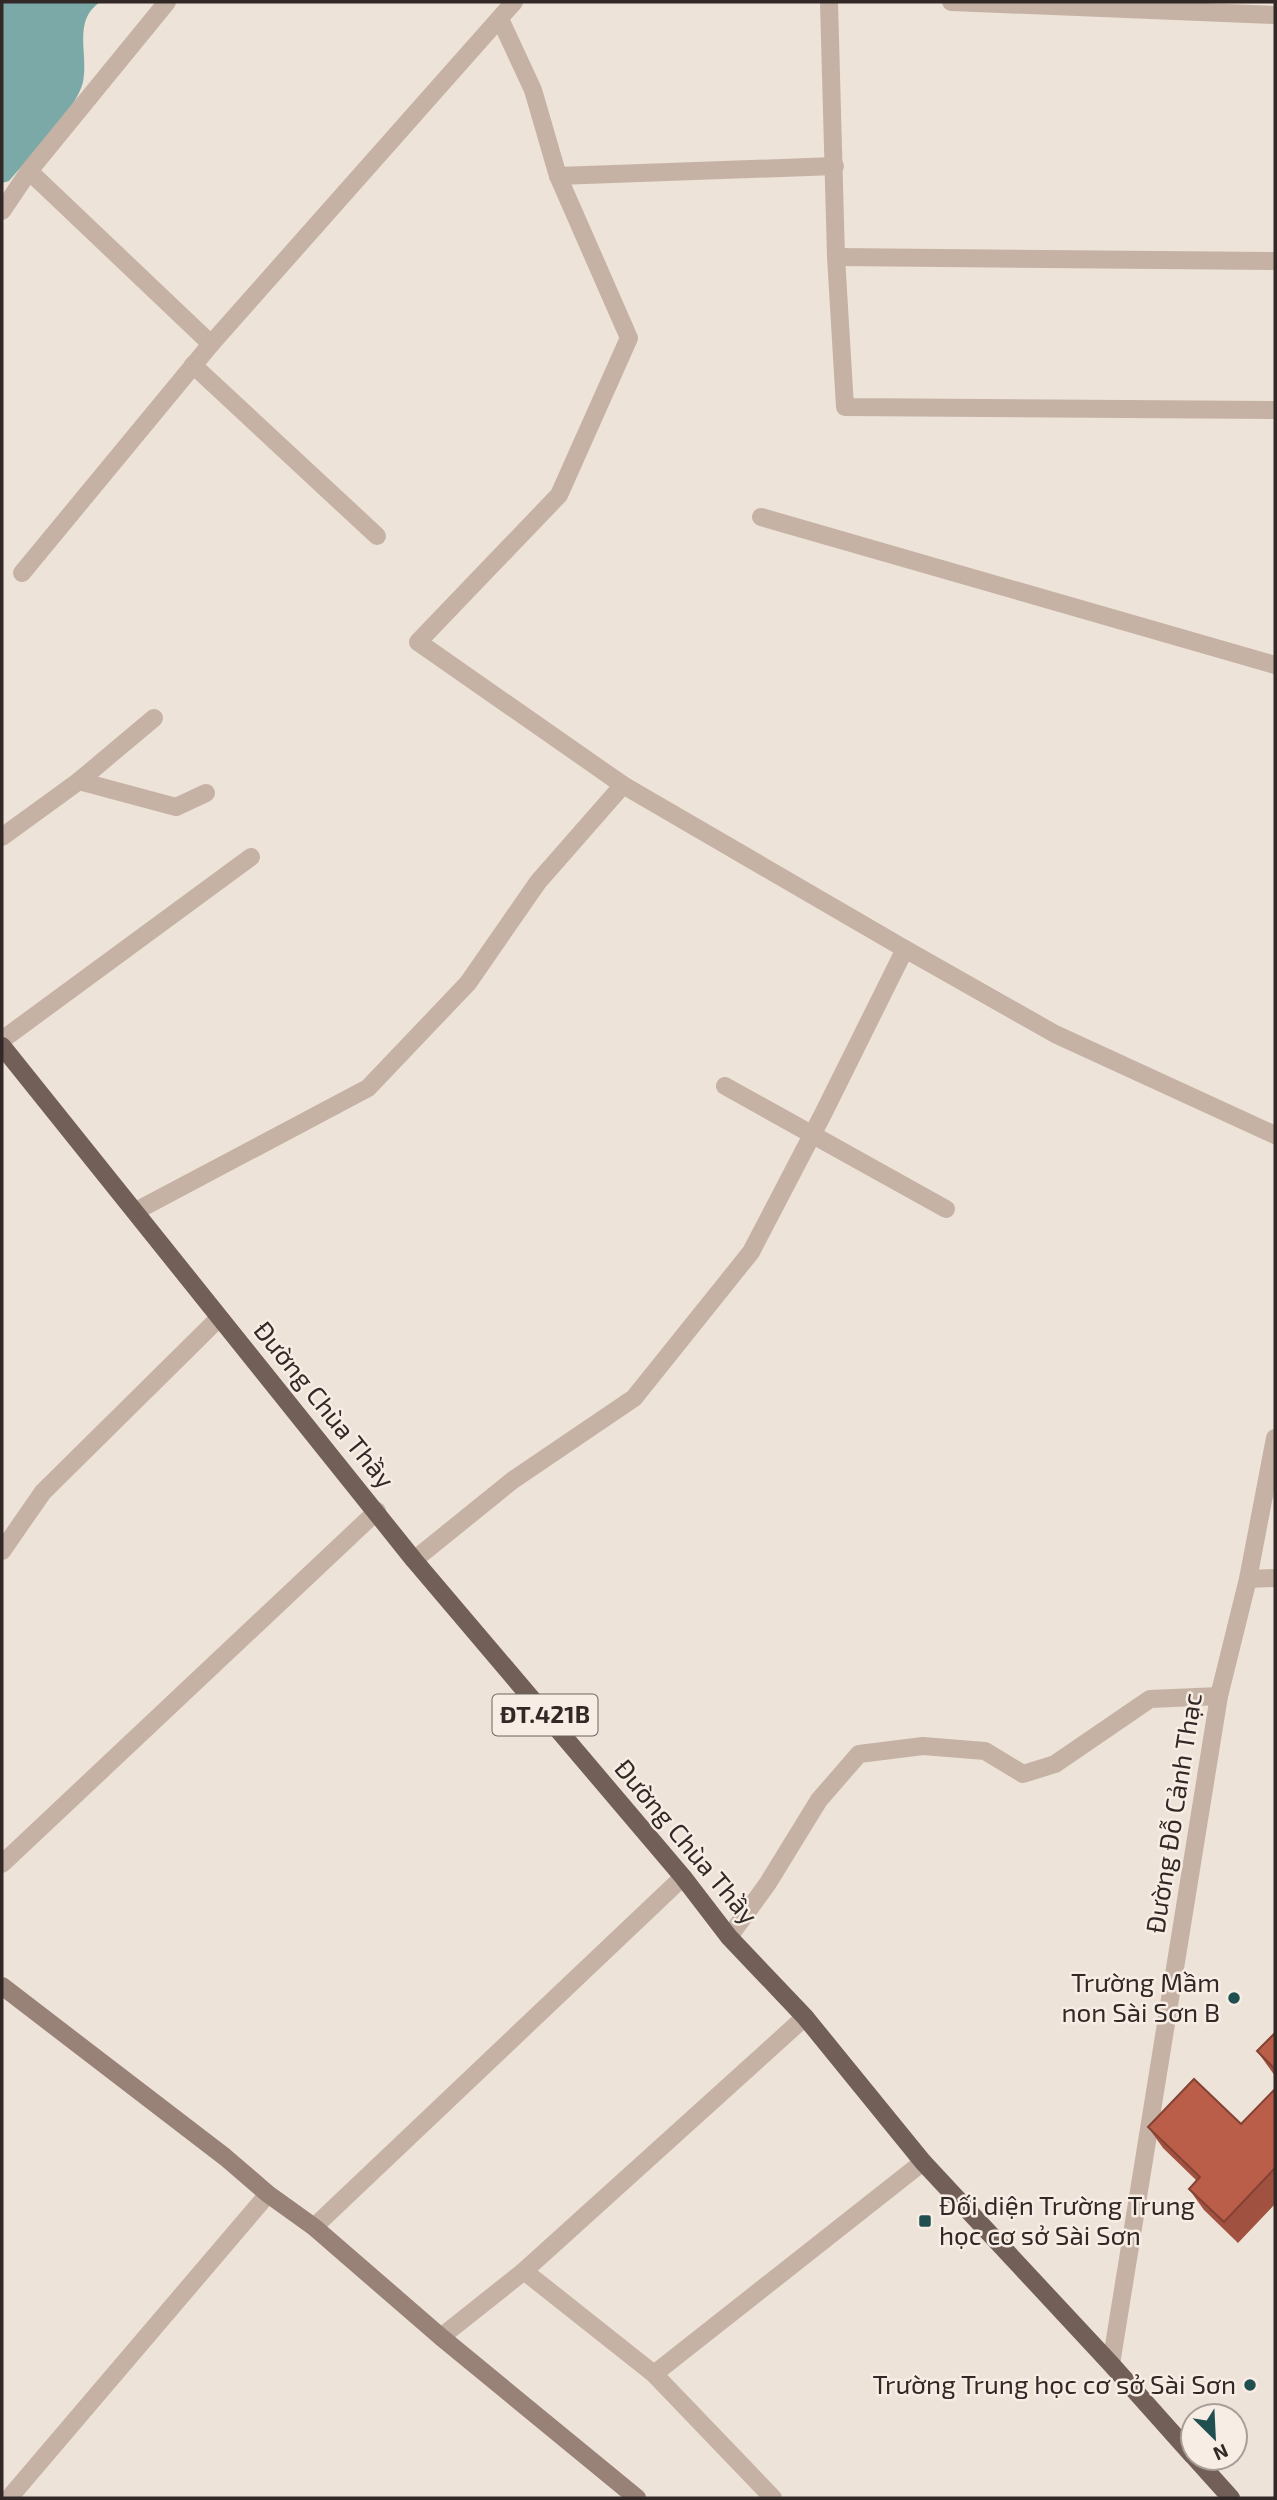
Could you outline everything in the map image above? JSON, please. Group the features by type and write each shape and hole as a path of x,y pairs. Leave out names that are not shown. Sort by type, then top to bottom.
{"main road":[{"name":"Đường Chùa Thầy","path":"2,1046 414,1560 682,1877 729,1937 805,2017 923,2162 1179,2440"},
{"path":"2,1986 314,2227 441,2337 637,2498"},
{"name":"Đường Chùa Thầy","path":"1208,2472 1231,2498"}],"street":[{"path":"2,211 29,171 167,2"},
{"path":"22,573 211,344 514,2"},
{"path":"828,2 836,257 845,407 1275,410"},
{"path":"951,2 1275,15"},
{"path":"500,19 533,90 558,176 629,338 559,495 418,642 623,785 905,949 1055,1034 1275,1135"},
{"path":"558,176 835,166"},
{"path":"29,171 211,344"},
{"path":"836,257 1275,261"},
{"path":"193,365 377,536"},
{"path":"761,517 1275,665"},
{"path":"2,837 79,781 154,718"},
{"path":"79,781 176,807 206,793"},
{"path":"136,1211 368,1088 468,983 538,882 623,785"},
{"path":"2,1040 251,857"},
{"path":"414,1560 513,1480 634,1398 751,1252 905,949"},
{"path":"725,1086 946,1209"},
{"path":"2,1551 43,1492 219,1318"},
{"name":"Đường Đỗ Cảnh Thạc","path":"1111,2364 1219,1696 1248,1579 1275,1438"},
{"path":"2,1864 377,1511"},
{"path":"1248,1579 1275,1578"},
{"path":"729,1937 768,1883 819,1800 859,1754 923,1746 985,1751 1023,1774 1055,1765 1150,1699 1219,1696"},
{"path":"314,2227 682,1877"},
{"path":"441,2337 524,2271 805,2017"},
{"path":"654,2374 923,2162"},
{"path":"9,2498 268,2194"},
{"path":"524,2271 654,2374 773,2498"}],"water":[{"path":"2,2 100,2 86,19 83,82 72,106 9,181 2,183"}],"building":[{"path":"1275,2033 1275,2069 1257,2051"},
{"path":"1194,2079 1241,2124 1275,2089 1275,2168 1224,2222 1189,2189 1200,2177 1148,2127"}],"place":[{"name":"Trường Mầm non Sài Sơn B","path":"1234,1998"},
{"name":"Đối diện Trường Trung học cơ sở Sài Sơn","path":"925,2221"},
{"name":"Trường Trung học cơ sở Sài Sơn","path":"1250,2385"}]}
